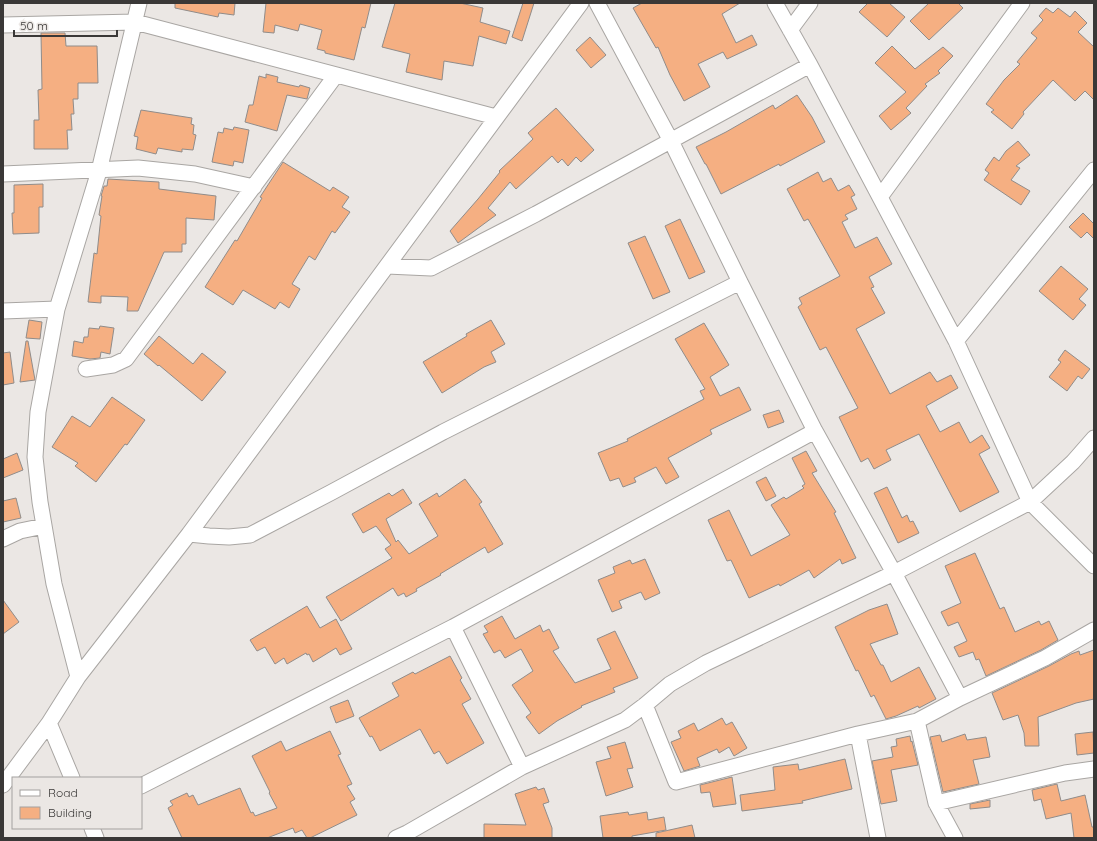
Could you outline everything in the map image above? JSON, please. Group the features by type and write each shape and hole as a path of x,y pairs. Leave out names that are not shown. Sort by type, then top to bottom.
{"street":[{"path":"78,677 54,584 44,526 35,457 38,412 57,309 98,171 139,3"},
{"path":"4,781 49,723 78,677 189,534 581,3"},
{"path":"597,3 671,141 815,431 960,698"},
{"path":"775,3 810,65 956,341 1030,502 1094,566"},
{"path":"790,30 810,3"},
{"path":"880,197 1022,3"},
{"path":"3,25 135,22 496,117"},
{"path":"387,266 431,268 536,214 810,65"},
{"path":"86,369 114,365 126,359 336,75"},
{"path":"3,174 98,171 138,168 195,174 254,187"},
{"path":"956,341 1092,178"},
{"path":"189,534 209,536 250,535 443,432 740,282"},
{"path":"3,311 57,309"},
{"path":"142,785 453,627 815,431"},
{"path":"396,838 522,766 625,720 670,684 706,663 894,574 1030,502 1073,462 1094,438"},
{"path":"3,539 20,532 44,526"},
{"path":"453,627 522,766"},
{"path":"645,705 676,782 858,734 917,721 960,698 1044,658 1094,630"},
{"path":"917,721 936,803 955,838"},
{"path":"49,723 72,777"},
{"path":"858,734 878,838"},
{"path":"936,803 1065,773 1094,769"}],"building":[{"path":"175,3 235,3 234,15 219,13 218,17 175,8"},
{"path":"266,3 371,3 365,28 362,27 354,60 325,53 325,51 317,49 322,30 300,24 298,31 275,25 274,33 263,32"},
{"path":"395,3 460,3 483,8 480,22 510,31 506,44 479,36 473,66 444,61 442,80 406,72 410,54 382,47"},
{"path":"523,3 534,3 522,41 512,37"},
{"path":"642,3 740,3 722,14 736,43 752,35 757,45 727,59 723,52 698,64 710,87 684,101 670,75 658,47 656,48 633,8"},
{"path":"868,3 889,3 905,17 887,37 859,12"},
{"path":"929,3 958,3 963,8 929,40 910,21"},
{"path":"1046,8 1053,13 1058,8 1070,17 1075,11 1087,23 1078,32 1094,47 1094,100 1085,91 1075,101 1053,80 1023,112 1024,114 1012,129 991,112 994,110 986,104 1004,80 1020,64 1017,62 1037,38 1031,33 1043,20 1039,16"},
{"path":"41,33 65,33 66,46 97,46 98,83 78,83 78,99 73,99 74,114 71,114 72,130 67,130 68,149 34,149 34,120 39,120 38,90 42,89"},
{"path":"590,37 606,55 591,68 576,50"},
{"path":"892,46 915,69 943,47 953,56 938,71 940,73 925,84 927,86 906,108 911,113 891,130 879,116 906,92 875,63"},
{"path":"266,74 278,77 277,82 310,88 307,99 287,95 277,131 245,122 249,105 253,105 259,76 266,78"},
{"path":"797,95 812,117 825,142 780,166 779,164 721,194 696,147 773,105 775,109"},
{"path":"556,108 594,150 581,162 576,157 568,166 562,159 558,163 552,156 516,189 510,182 488,208 496,215 458,243 450,231 478,199 500,172 499,171 533,139 528,133"},
{"path":"141,110 192,118 191,124 194,125 193,134 196,135 193,150 182,149 182,152 158,148 156,154 136,149 138,137 134,136"},
{"path":"234,127 249,130 243,163 234,161 233,166 212,162 218,132 223,133 224,128 233,130"},
{"path":"1018,141 1030,155 1016,166 1020,168 1011,180 1030,191 1021,205 984,180 989,173 985,170 994,157 999,161 1006,151"},
{"path":"283,162 330,191 333,187 349,197 342,207 350,212 335,233 332,231 315,260 309,256 292,284 300,289 289,308 280,302 275,309 243,290 233,305 205,287 235,240 237,241 262,198 260,197"},
{"path":"818,172 823,182 831,178 838,191 849,185 855,195 851,197 857,209 845,215 848,219 842,222 855,248 877,237 892,264 869,277 874,287 871,288 885,313 856,329 890,394 930,372 937,382 951,375 958,388 926,406 940,432 959,422 970,443 982,435 990,448 979,454 999,492 960,512 919,434 886,450 891,460 874,469 868,458 861,462 839,417 858,408 826,347 820,350 798,307 802,304 799,298 840,276 808,219 804,221 787,189"},
{"path":"108,179 159,182 159,189 216,196 214,220 186,218 186,244 182,244 182,252 164,252 138,311 127,311 128,297 101,296 101,303 88,302 94,253 97,254 101,216 99,215 101,196 104,186 107,186"},
{"path":"43,184 43,207 39,207 39,233 13,234 12,213 14,213 14,185"},
{"path":"1083,213 1094,224 1094,239 1087,232 1081,238 1069,227"},
{"path":"680,219 705,272 689,279 665,226"},
{"path":"645,236 670,292 653,299 628,243"},
{"path":"1061,266 1088,289 1079,299 1086,305 1073,320 1039,291"},
{"path":"29,320 42,322 40,339 26,338"},
{"path":"491,320 505,344 491,352 496,362 484,367 442,393 423,362 467,336 466,334"},
{"path":"704,323 729,365 710,377 720,396 739,387 751,410 710,430 712,434 668,458 679,477 666,484 656,467 634,478 636,482 623,487 619,478 610,481 598,453 628,441 627,439 704,399 700,391 705,389 675,339"},
{"path":"100,326 114,328 110,354 101,352 100,358 90,359 72,356 74,341 83,343 84,337 88,337 89,328 99,329"},
{"path":"159,336 193,364 202,353 226,372 202,401 144,354"},
{"path":"26,341 28,341 35,380 20,382"},
{"path":"1065,350 1090,369 1082,379 1078,376 1067,391 1049,377 1061,362 1058,360"},
{"path":"10,352 14,383 3,385 3,353"},
{"path":"112,397 145,420 127,445 125,444 96,482 75,466 78,463 52,447 72,416 90,427"},
{"path":"779,410 784,422 768,428 763,415"},
{"path":"806,451 817,471 812,473 836,512 834,513 856,558 842,564 840,559 814,578 809,570 780,586 779,584 749,598 731,560 727,561 708,520 729,510 751,556 790,535 771,505 784,497 786,499 804,488 802,486 805,484 792,458"},
{"path":"17,453 23,470 3,478 3,459"},
{"path":"766,477 776,496 766,501 756,482"},
{"path":"465,479 482,502 479,504 503,544 488,553 485,547 416,589 417,591 406,597 404,593 398,596 393,588 341,621 326,597 392,558 385,549 391,545 376,526 363,533 352,514 389,493 392,496 403,489 412,503 386,519 396,542 398,540 409,554 438,536 419,504 437,493 439,497"},
{"path":"887,487 902,518 907,515 910,522 913,521 919,533 898,543 874,493"},
{"path":"16,498 21,518 3,522 3,501"},
{"path":"975,553 1000,609 1004,607 1015,632 1039,621 1041,625 1049,621 1058,640 1041,650 986,676 979,659 976,660 973,652 959,657 954,647 967,641 958,622 948,626 941,612 961,603 945,566"},
{"path":"645,559 660,593 645,600 641,592 619,601 622,608 612,612 598,580 615,573 613,567 630,560 632,564"},
{"path":"3,600 19,622 3,634"},
{"path":"887,604 898,634 870,644 881,665 883,665 891,682 919,667 936,699 919,708 918,706 886,719 874,695 871,697 858,670 856,671 835,627 869,610"},
{"path":"307,606 320,628 336,619 352,649 340,655 336,648 313,662 309,654 307,655 306,653 287,664 284,658 275,664 265,647 257,651 250,640"},
{"path":"502,616 515,639 540,625 543,632 549,629 559,648 553,651 575,683 611,669 597,639 615,631 638,678 613,688 615,692 581,706 582,707 557,721 539,734 526,717 531,713 512,685 533,671 521,649 505,658 500,650 494,653 483,634 488,632 484,626"},
{"path":"1094,650 1094,699 1076,703 1038,717 1039,746 1025,746 1024,733 1018,715 1003,720 992,693 1071,654 1079,651 1080,655"},
{"path":"450,656 462,678 460,680 471,699 462,704 484,743 447,764 439,751 434,754 420,729 380,751 372,736 370,737 359,718 399,696 392,683 413,672 415,674"},
{"path":"348,700 354,716 336,723 330,707"},
{"path":"722,718 726,725 732,722 747,748 734,756 729,747 719,753 717,749 697,758 700,766 684,771 671,742 681,738 678,731 694,723 698,731"},
{"path":"330,731 341,754 338,755 352,784 347,786 355,799 350,802 357,815 310,838 307,838 302,830 295,833 293,828 267,838 182,838 168,808 173,805 170,801 187,793 189,797 193,795 198,805 240,788 251,813 253,812 255,816 277,808 252,756 281,741 286,751"},
{"path":"1093,732 1094,753 1077,755 1075,734"},
{"path":"965,734 967,740 986,737 990,757 973,760 979,784 943,792 930,737 940,735 942,742"},
{"path":"910,736 918,765 891,770 897,801 881,804 872,761 893,757 891,747 897,746 896,739"},
{"path":"625,742 633,768 627,769 633,787 606,796 596,762 611,758 607,747"},
{"path":"845,759 852,789 802,801 803,803 742,811 740,795 775,790 773,767 798,764 799,770"},
{"path":"732,777 736,804 713,807 710,792 701,793 700,785"},
{"path":"1057,784 1061,801 1085,795 1092,827 1094,827 1094,838 1074,838 1071,813 1046,819 1041,799 1034,801 1032,790"},
{"path":"536,787 538,790 544,788 549,802 543,804 552,828 552,838 484,838 484,824 526,825 515,794"},
{"path":"990,800 990,807 970,809 970,804"},
{"path":"628,812 629,815 647,812 648,820 664,817 666,830 632,836 632,838 603,838 600,816"},
{"path":"692,825 695,838 656,838 656,833"}]}
